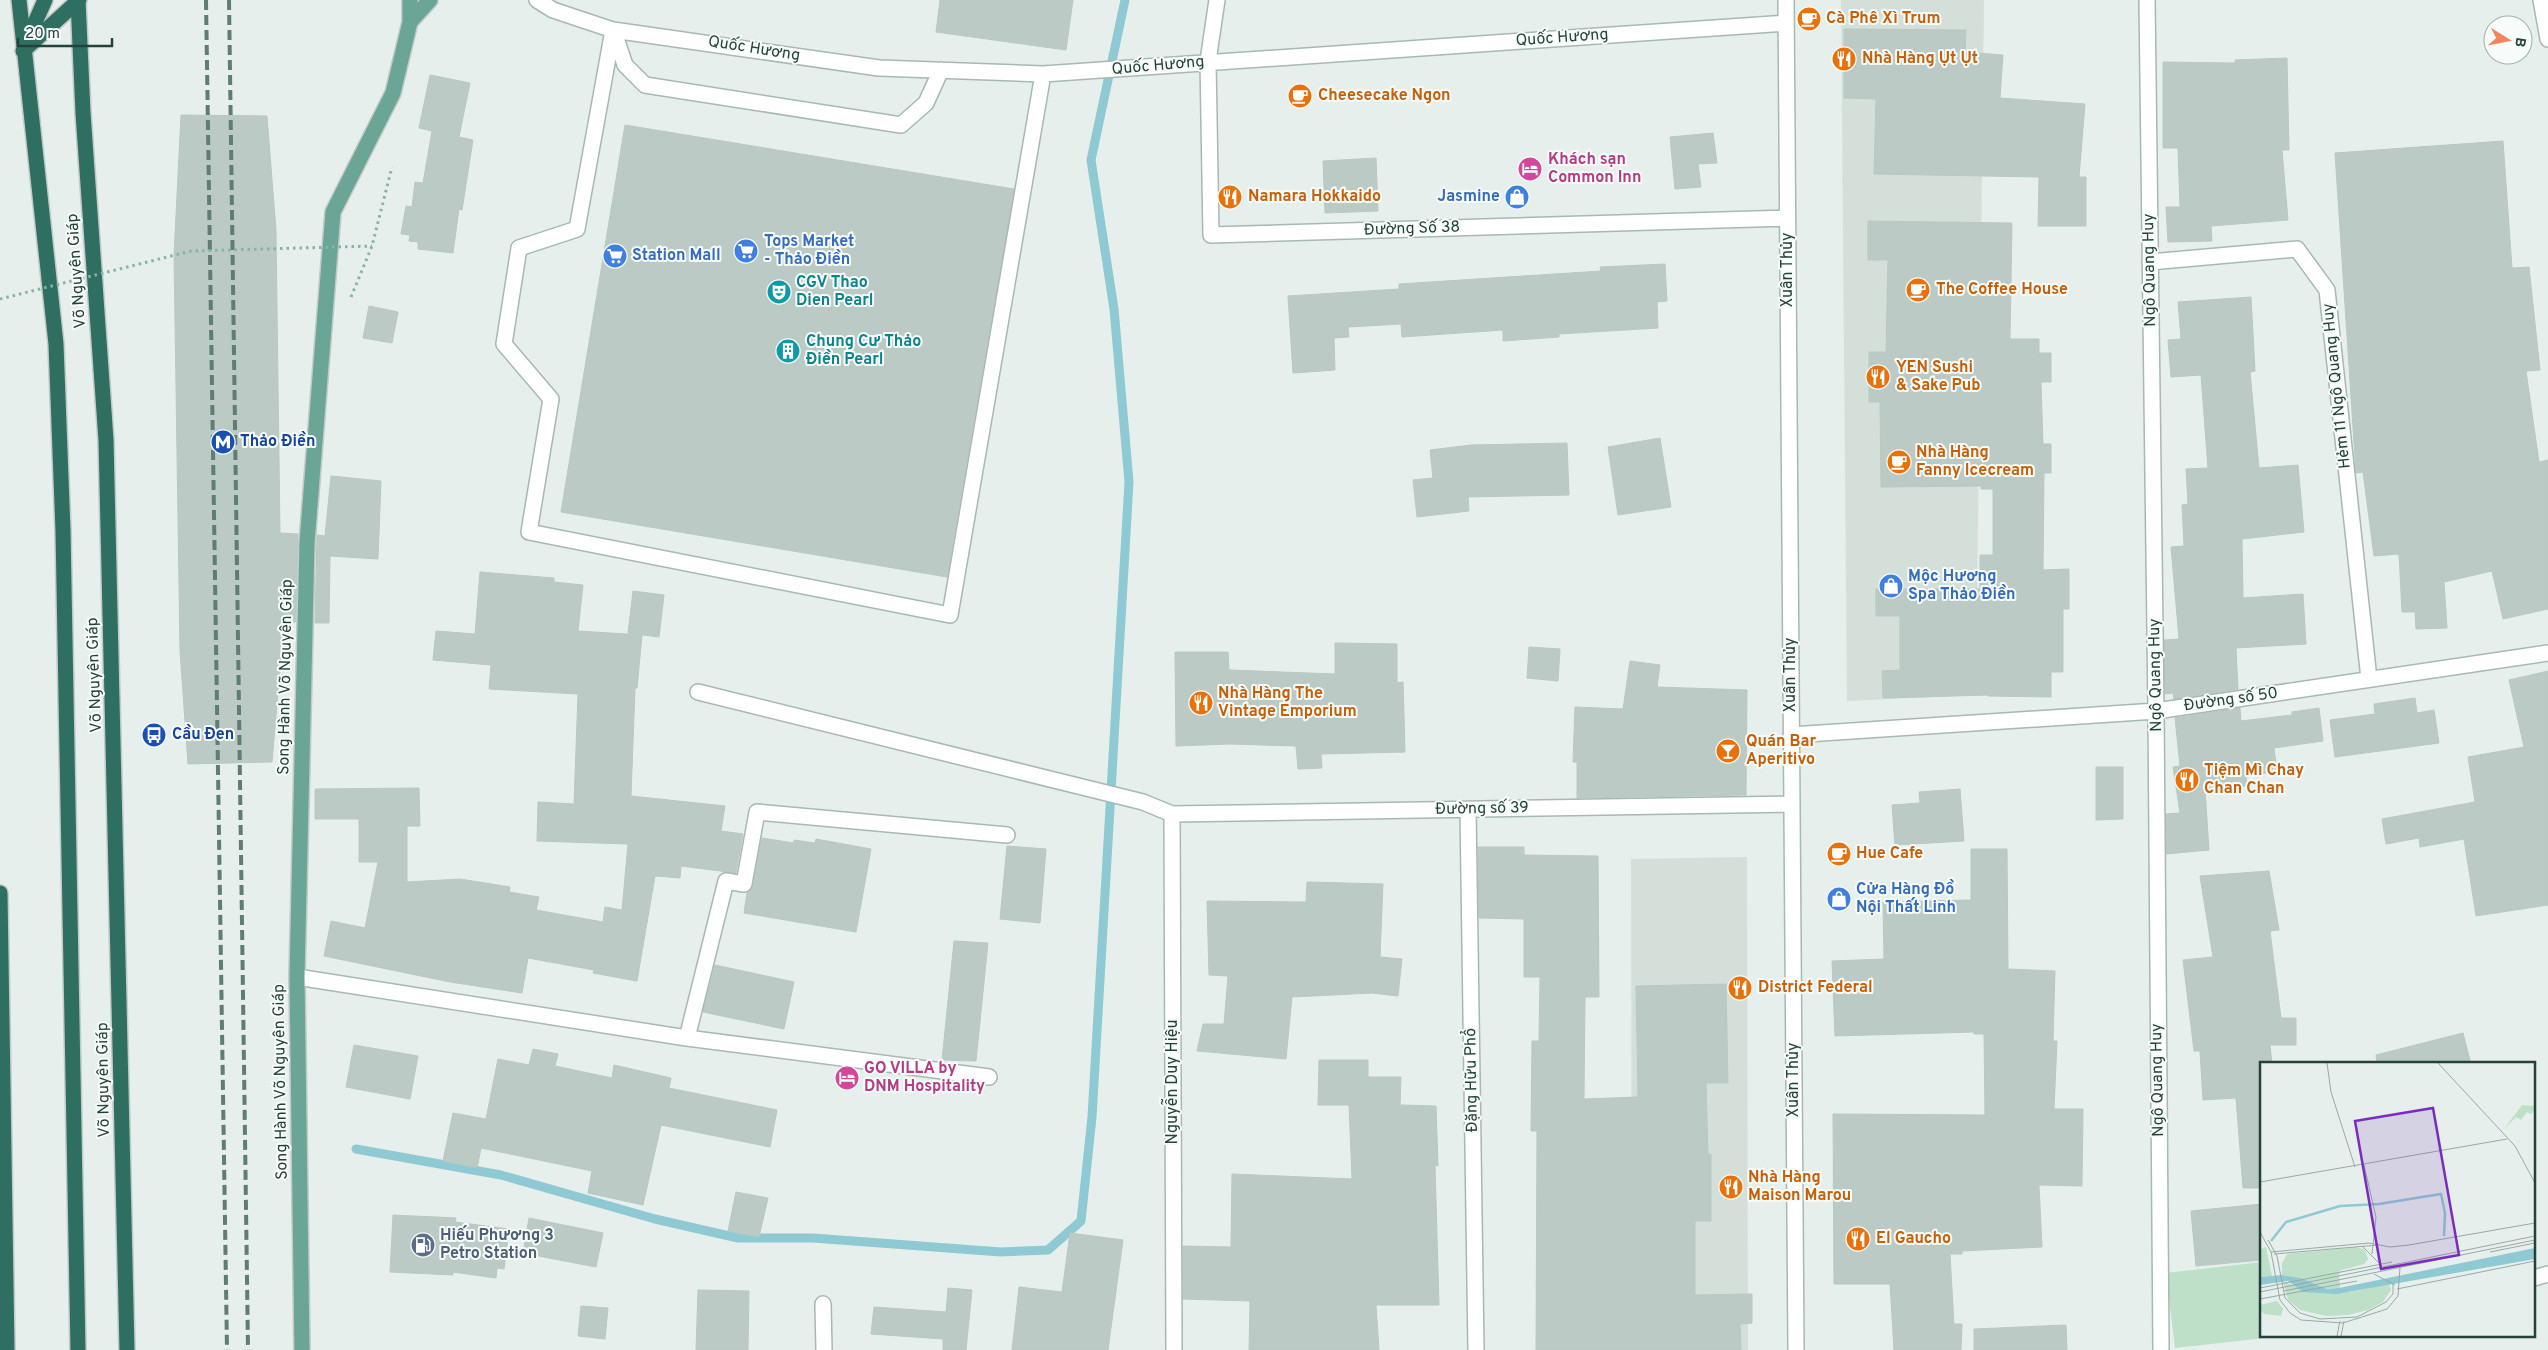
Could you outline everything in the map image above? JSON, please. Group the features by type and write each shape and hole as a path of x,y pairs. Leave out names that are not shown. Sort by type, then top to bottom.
{"highway":[{"name":"Võ Nguyên Giáp","path":"19,0 56,354 63,531 78,1350"},
{"name":"Võ Nguyên Giáp","path":"23,51 45,0"},
{"name":"Võ Nguyên Giáp","path":"79,0 83,113 106,440 127,1350"},
{"path":"23,51 79,0"},
{"path":"0,893 7,1350"}],"main road":[{"name":"Song Hành Võ Nguyên Giáp","path":"302,1350 297,977 307,543 333,212 393,93 410,22 410,0"},
{"name":"Song Hành Võ Nguyên Giáp","path":"410,22 430,0"}],"street":[{"name":"Quốc Hương","path":"537,0 553,10 613,30 879,68 1042,74 1208,61 1786,23"},
{"path":"1208,61 1217,0"},
{"name":"Xuân Thủy","path":"1786,0 1796,1350"},
{"name":"Ngô Quang Huy","path":"2147,0 2156,711 2161,1350"},
{"path":"2541,0 2548,39"},
{"path":"613,30 625,65 645,85 901,125 926,103 941,70"},
{"path":"613,30 577,229 519,248 504,344 551,400 529,532 950,615 1042,74"},
{"name":"Đường Số 38","path":"1208,61 1211,236 1787,218"},
{"name":"Hẻm 11 Ngô Quang Huy","path":"2150,262 2297,249 2327,290 2370,679"},
{"name":"Đường số 50","path":"1791,735 2156,711 2548,652"},
{"path":"698,692 1072,786 1143,802 1172,814"},
{"name":"Đường số 39","path":"1172,814 1792,804"},
{"name":"Đặng Hữu Phổ","path":"1468,809 1476,1350"},
{"path":"687,1038 726,881 744,884 757,812 1007,835"},
{"name":"Nguyễn Duy Hiệu","path":"1172,814 1174,1350"},
{"path":"297,977 687,1038 989,1077"},
{"path":"823,1304 824,1350"}],"path":[{"path":"350,301 372,246 392,167"},
{"path":"0,299 191,251 372,246"}],"shaded area":[{"path":"1841,0 1984,0 1976,695 1847,701"},
{"path":"1747,857 1748,1350 1632,1350 1631,859"}],"green space":[{"path":"2260,1262 2260,1338 2265,1338 2175,1348 2166,1273"}],"building":[{"path":"940,0 1073,0 1066,50 936,32"},
{"path":"1844,29 1966,30 1965,52 2003,55 2000,98 2085,104 2079,177 2086,177 2086,226 2038,226 2039,177 1874,174 1876,99 1844,98"},
{"path":"2287,58 2289,150 2282,150 2288,220 2211,226 2212,241 2168,242 2166,207 2180,207 2178,148 2163,148 2163,62 2235,63 2235,60"},
{"path":"430,75 470,83 459,137 473,140 462,210 459,209 453,253 418,249 418,242 409,241 410,235 401,234 406,206 412,207 415,182 423,183 432,131 419,128"},
{"path":"181,115 267,116 276,230 280,533 298,534 296,622 281,622 281,657 272,762 188,764 180,651 174,255"},
{"name":"Chung Cư Thảo Điền Pearl","path":"625,125 1014,189 947,577 561,512"},
{"path":"1713,133 1717,163 1698,164 1701,187 1675,189 1670,137"},
{"path":"2503,141 2512,268 2529,267 2540,370 2526,371 2539,462 2548,460 2548,609 2503,619 2492,571 2444,582 2447,628 2416,629 2415,612 2402,612 2399,554 2374,556 2363,472 2356,473 2335,153"},
{"path":"1376,158 1378,211 1325,213 1323,161"},
{"path":"1868,221 2012,223 2010,339 2039,339 2039,353 2051,353 2051,382 2041,382 2043,444 2051,444 2051,473 2044,473 2043,570 2069,569 2069,609 2063,609 2063,672 2051,672 2051,697 1988,695 1883,698 1882,671 1900,670 1900,616 1876,616 1876,589 1980,589 1980,555 1993,555 1993,489 1981,489 1981,486 1881,487 1880,402 1869,402 1869,352 1886,352 1888,260 1868,260"},
{"path":"1665,264 1667,301 1657,302 1658,328 1559,334 1559,337 1503,341 1503,330 1402,337 1401,324 1348,327 1349,337 1334,338 1335,370 1293,373 1288,296 1399,289 1399,284 1601,271 1600,267"},
{"path":"2251,297 2255,371 2250,372 2259,468 2298,465 2304,532 2242,539 2243,598 2303,594 2306,644 2236,648 2238,689 2174,699 2173,693 2165,694 2164,640 2179,639 2171,547 2184,546 2182,505 2188,504 2186,469 2208,468 2201,375 2171,377 2168,340 2181,339 2178,302"},
{"path":"369,306 398,312 392,343 363,338"},
{"path":"1660,438 1671,507 1618,515 1608,447"},
{"path":"1567,443 1569,495 1468,497 1469,511 1417,517 1413,480 1433,478 1430,450 1471,445"},
{"path":"331,476 381,481 378,559 330,556 329,623 315,623 317,535 325,536"},
{"path":"480,572 554,578 554,582 583,585 578,631 642,635 637,688 635,688 631,796 725,806 721,831 743,834 736,873 681,866 680,878 655,876 637,981 593,973 594,970 528,958 522,993 450,982 324,956 331,921 365,928 378,862 359,862 359,819 315,819 315,789 419,788 420,826 407,826 407,882 460,879 510,887 509,892 539,897 536,910 603,922 605,907 622,910 628,844 537,841 538,802 574,804 578,694 489,689 491,665 433,660 436,631 475,634"},
{"path":"633,591 664,595 659,637 628,633"},
{"path":"1335,643 1397,644 1397,683 1403,682 1405,752 1321,754 1322,768 1298,769 1296,746 1229,744 1176,746 1175,652 1228,652 1229,670 1335,674"},
{"path":"1529,647 1560,649 1558,681 1527,678"},
{"path":"1630,661 1660,665 1657,687 1747,690 1746,795 1577,798 1577,762 1573,762 1575,707 1623,709"},
{"path":"2548,671 2548,905 2476,916 2464,839 2420,847 2419,838 2386,844 2382,819 2475,802 2468,757 2524,747 2509,680"},
{"path":"2415,698 2417,713 2434,710 2439,743 2335,757 2330,720 2375,714 2374,704"},
{"path":"2240,708 2241,721 2292,715 2292,712 2319,708 2323,741 2274,748 2277,772 2246,775 2247,786 2205,790 2209,850 2166,854 2166,814 2180,813 2173,767 2180,766 2175,718"},
{"path":"2096,767 2123,767 2123,819 2096,820"},
{"path":"1960,789 1964,841 1895,845 1892,805 1920,803 1919,792"},
{"path":"762,838 794,843 794,840 815,843 816,839 871,849 856,932 744,913 747,893 753,886"},
{"path":"1007,846 1046,849 1040,923 1000,919"},
{"path":"1478,847 1524,847 1524,855 1598,856 1599,997 1585,997 1584,1099 1638,1097 1636,986 1726,984 1728,1083 1706,1083 1708,1154 1711,1154 1711,1221 1695,1221 1695,1295 1752,1294 1752,1323 1740,1324 1741,1350 1536,1350 1537,1131 1531,1131 1532,1041 1539,1041 1540,977 1524,977 1524,919 1479,918"},
{"path":"1971,849 2007,849 2008,969 2055,971 2053,1041 2057,1041 2054,1109 2083,1109 2082,1186 2039,1185 2042,1247 1962,1251 1962,1254 1950,1254 1954,1324 1962,1324 1961,1350 1894,1350 1890,1284 1834,1284 1833,1114 1985,1115 1984,1034 1974,1034 1974,1032 1835,1036 1832,961 1884,959 1883,902 1971,900"},
{"path":"2269,871 2279,930 2270,931 2281,1018 2296,1018 2296,1045 2270,1045 2272,1062 2260,1062 2260,1188 2243,1188 2236,1098 2203,1100 2200,1051 2194,1051 2183,960 2213,957 2200,876"},
{"path":"1307,882 1383,884 1380,957 1402,959 1398,996 1372,993 1292,997 1286,1059 1197,1051 1203,1024 1224,1024 1228,976 1209,975 1207,901 1306,902"},
{"path":"954,941 988,943 976,1061 942,1060"},
{"path":"715,965 794,982 784,1029 703,1012"},
{"path":"2463,1033 2470,1062 2377,1062 2376,1055"},
{"path":"354,1045 418,1056 410,1099 346,1087"},
{"path":"533,1049 558,1054 555,1066 612,1078 614,1065 671,1078 669,1088 777,1110 770,1147 661,1125 643,1205 588,1193 592,1171 481,1148 477,1168 443,1161 453,1113 486,1119 498,1059 529,1065"},
{"path":"1319,1060 1368,1060 1368,1077 1401,1077 1400,1105 1436,1106 1438,1166 1435,1165 1439,1305 1376,1305 1379,1350 1249,1350 1250,1301 1183,1299 1183,1246 1231,1247 1232,1174 1352,1179 1349,1105 1318,1105"},
{"path":"736,1192 768,1198 759,1237 728,1231"},
{"path":"2260,1204 2260,1260 2196,1266 2191,1211"},
{"path":"393,1215 456,1218 455,1222 509,1229 504,1269 497,1268 496,1278 453,1272 453,1275 390,1272"},
{"path":"529,1218 603,1233 596,1267 523,1253"},
{"path":"1070,1233 1123,1240 1108,1350 1012,1350 1019,1287 1062,1292"},
{"path":"948,1288 972,1290 966,1350 943,1350 943,1339 871,1334 874,1307 946,1312"},
{"path":"698,1290 749,1291 748,1350 696,1350"},
{"path":"581,1306 608,1308 605,1339 578,1336"},
{"path":"2066,1325 2067,1350 1974,1350 1974,1329"}],"waterway":[{"path":"356,1149 501,1175 655,1219 738,1238 813,1238 1001,1252 1048,1250 1081,1221 1092,1117 1129,482 1114,309 1091,160 1125,0"}],"railway":[{"path":"206,0 227,1350"},
{"path":"229,0 248,1350"}],"place":[{"name":"Cà Phê Xì Trum","path":"1809,19"},
{"name":"Nhà Hàng Ụt Ụt","path":"1844,59"},
{"name":"Cheesecake Ngon","path":"1300,96"},
{"name":"Khách sạn Common Inn","path":"1530,169"},
{"name":"Namara Hokkaido","path":"1230,197"},
{"name":"Jasmine","path":"1517,197"},
{"name":"Tops Market - Thảo Điền","path":"746,251"},
{"name":"Station Mall","path":"615,256"},
{"name":"The Coffee House","path":"1918,290"},
{"name":"CGV Thao Dien Pearl","path":"779,292"},
{"name":"Chung Cư Thảo Điền Pearl","path":"788,351"},
{"name":"YEN Sushi & Sake Pub","path":"1878,377"},
{"name":"Thảo Điền","path":"223,442"},
{"name":"Nhà Hàng Fanny Icecream","path":"1899,462"},
{"name":"Mộc Hương Spa Thảo Điền","path":"1891,586"},
{"name":"Nhà Hàng The Vintage Emporium","path":"1201,703"},
{"name":"Cầu Đen","path":"154,735"},
{"name":"Quán Bar Aperitivo","path":"1728,751"},
{"name":"Tiệm Mì Chay Chan Chan","path":"2187,780"},
{"name":"Hue Cafe","path":"1839,854"},
{"name":"Cửa Hàng Đồ Nội Thất Linh","path":"1839,899"},
{"name":"District Federal","path":"1740,988"},
{"name":"GO VILLA by DNM Hospitality","path":"847,1078"},
{"name":"Nhà Hàng Maison Marou","path":"1731,1187"},
{"name":"El Gaucho","path":"1858,1239"},
{"name":"Hiếu Phương 3 Petro Station","path":"423,1245"}]}
